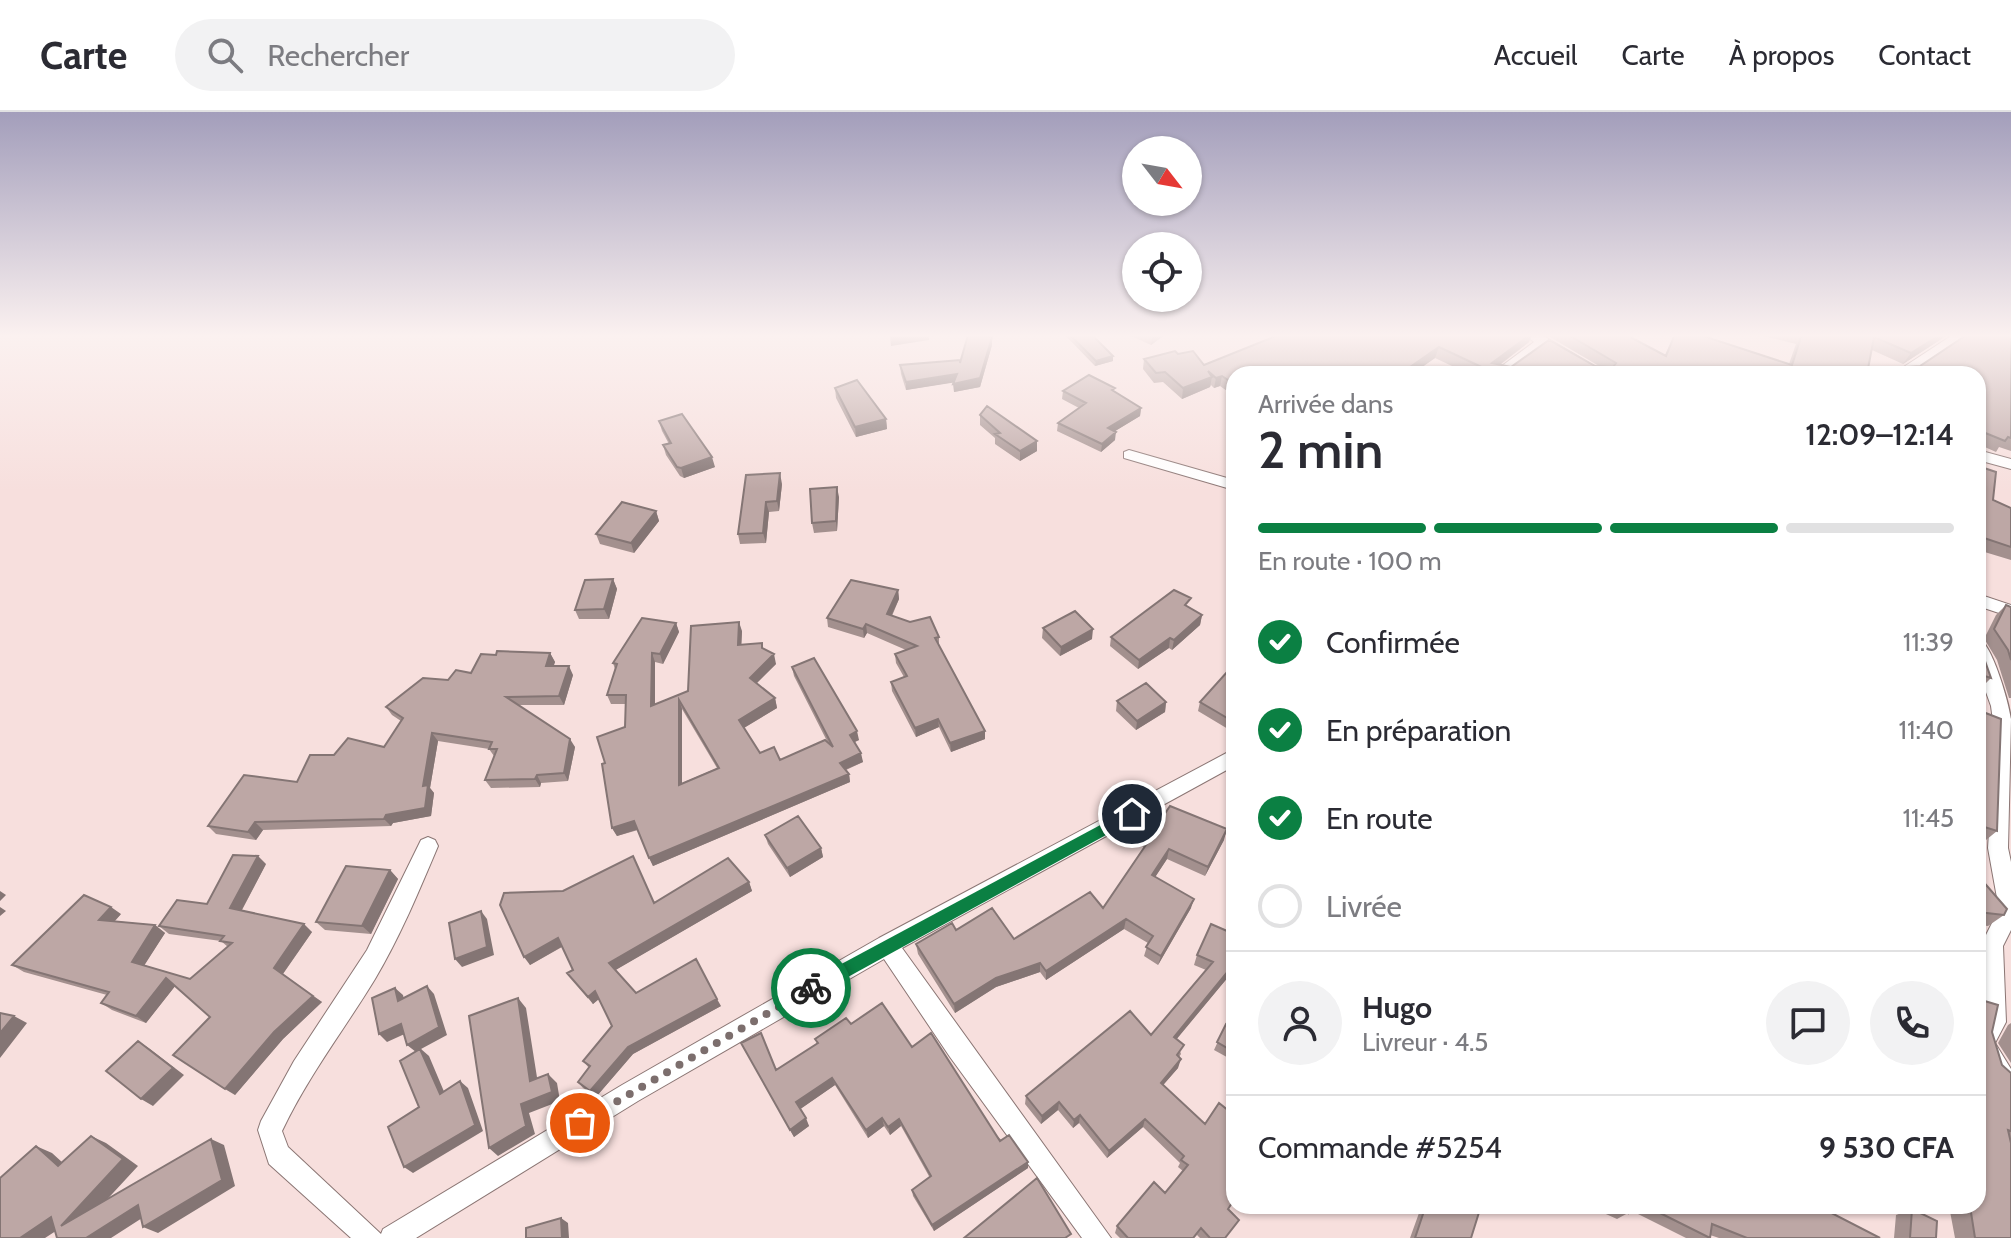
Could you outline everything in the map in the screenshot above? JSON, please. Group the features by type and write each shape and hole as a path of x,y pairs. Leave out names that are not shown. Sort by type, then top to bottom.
{"street":[{"path":"1129,455 1226,483"},
{"path":"1986,457 2011,464"},
{"path":"1986,603 2011,611"},
{"path":"1986,667 2000,706 2004,736 1998,848 2011,910 1992,945 1995,1022 1986,1037"},
{"path":"392,1238 630,1093 887,945 1226,761"},
{"path":"370,1238 278,1155 270,1130 286,1091 366,973 397,917 428,846"},
{"path":"1989,895 2011,910"},
{"path":"887,945 958,1049 1098,1238"},
{"path":"1986,1048 1999,1074 2011,1083"}],"building":[{"path":"862,387 886,419 855,427 835,388"},
{"path":"1070,387 1112,387 1115,388 1112,390 1141,408 1108,428 1116,432 1102,444 1058,423 1086,403 1063,391"},
{"path":"1986,387 2011,387 2011,438 2005,441 1986,433"},
{"path":"987,406 1037,441 1020,451 995,434 1000,433 980,415"},
{"path":"682,414 712,457 681,468 677,467 663,445 671,443 659,421"},
{"path":"1986,469 1996,472 1993,500 2011,508 2011,547 1986,539"},
{"path":"780,473 777,501 766,502 763,533 738,534 746,475"},
{"path":"837,487 836,521 812,523 810,489"},
{"path":"622,502 656,511 631,543 596,534"},
{"path":"613,579 604,609 575,610 585,580"},
{"path":"851,580 898,590 887,614 910,622 930,617 939,637 935,638 985,731 950,743 938,719 915,728 891,682 907,676 895,654 917,646 866,624 863,629 827,618"},
{"path":"1174,590 1191,598 1185,605 1202,615 1174,640 1170,638 1139,660 1111,637"},
{"path":"2006,605 2011,607 2011,660 1994,629"},
{"path":"1075,611 1093,629 1061,647 1043,628"},
{"path":"642,618 676,623 660,654 652,653 651,706 688,691 691,626 739,622 738,645 762,643 762,648 774,654 750,678 775,698 739,720 760,753 774,747 780,760 825,740 833,747 792,667 814,658 857,731 850,735 861,753 840,763 849,774 649,858 634,821 612,828 602,764 605,763 597,737 625,727 626,695 607,695 617,664 613,663","holes":["679,700 719,768 679,785"]},
{"path":"497,651 550,653 546,666 569,666 559,696 506,697 570,739 564,773 537,775 535,779 485,780 497,749 489,749 492,742 432,733 423,786 428,785 425,808 386,815 384,819 255,822 248,832 208,826 244,775 297,782 310,755 334,755 348,738 384,747 403,718 386,707 423,678 448,680 456,670 471,673 481,654 496,655"},
{"path":"1226,673 1226,717 1200,702"},
{"path":"1146,683 1166,702 1137,721 1117,701"},
{"path":"1986,713 2001,719 1997,831 1986,828"},
{"path":"1170,806 1226,829 1208,867 1169,849 1152,875 1194,899 1161,956 1146,947 1153,936 1126,919 1046,971 1040,963 996,978 954,1004 916,944 952,923 956,930 992,908 1014,939 1090,892 1103,908 1150,839 1142,835 1152,821 1158,824"},
{"path":"798,816 821,848 787,868 765,835"},
{"path":"233,855 258,856 230,908 304,924 274,968 313,996 274,1032 225,1089 173,1055 210,1017 166,978 136,1016 101,1003 109,992 12,965 84,895 111,907 99,920 155,925 132,962 190,979 232,943 220,941 224,936 159,926 177,900 207,904"},
{"path":"633,856 654,903 728,858 749,882 609,963 636,993 696,959 717,999 628,1047 590,1091 578,1082 590,1066 583,1061 612,1026 595,991 588,997 567,973 573,970 558,938 524,957 500,905 504,893 563,891"},
{"path":"346,866 390,870 362,926 316,922"},
{"path":"1986,885 2007,909 2004,915 1986,913"},
{"path":"481,911 487,947 455,959 449,923"},
{"path":"1211,924 1226,931 1226,974 1174,1037 1184,1045 1177,1055 1181,1059 1161,1083 1205,1124 1219,1103 1226,1109 1226,1214 1233,1214 1239,1220 1225,1238 1210,1238 1201,1228 1193,1238 1128,1238 1117,1226 1154,1182 1165,1193 1188,1165 1181,1160 1184,1156 1145,1119 1109,1151 1080,1115 1074,1120 1059,1102 1042,1116 1026,1096 1130,1011 1151,1035 1213,962 1197,955"},
{"path":"427,986 439,1027 407,1045 401,1024 379,1034 372,998 395,988 398,1001"},
{"path":"518,998 530,1081 548,1074 552,1092 521,1104 526,1126 489,1148 469,1016"},
{"path":"1986,1001 1998,1005 1992,1032 2002,1065 2011,1073 2011,1131 2008,1130 2011,1143 2011,1238 1975,1238 1971,1214 1986,1214"},
{"path":"882,1003 912,1047 931,1033 1000,1141 1009,1135 1028,1162 932,1225 912,1190 931,1176 899,1119 888,1127 882,1118 866,1130 832,1078 796,1102 806,1118 790,1130 741,1043 761,1033 776,1070 818,1043 815,1039 846,1018 851,1024"},
{"path":"0,1013 14,1016 0,1033"},
{"path":"1226,1024 1226,1047 1217,1042"},
{"path":"138,1041 173,1068 141,1099 106,1071"},
{"path":"420,1049 440,1094 460,1081 475,1125 404,1167 388,1127 419,1107 400,1061"},
{"path":"91,1136 123,1159 61,1226 211,1139 222,1180 143,1227 138,1205 86,1238 57,1238 51,1217 20,1238 0,1238 0,1178 36,1146 58,1166"},
{"path":"1037,1178 1071,1234 1065,1238 964,1238"},
{"path":"1423,1214 1478,1214 1471,1238 1415,1238"},
{"path":"1662,1214 1834,1214 1880,1238 1747,1238 1712,1224 1710,1238"},
{"path":"1912,1214 1922,1214 1937,1221 1936,1238 1910,1238"},
{"path":"561,1218 562,1238 526,1238 526,1228"}],"way so far":[{"path":"580,1123 811,988"}],"route":[{"path":"811,988 1132,814"}]}
